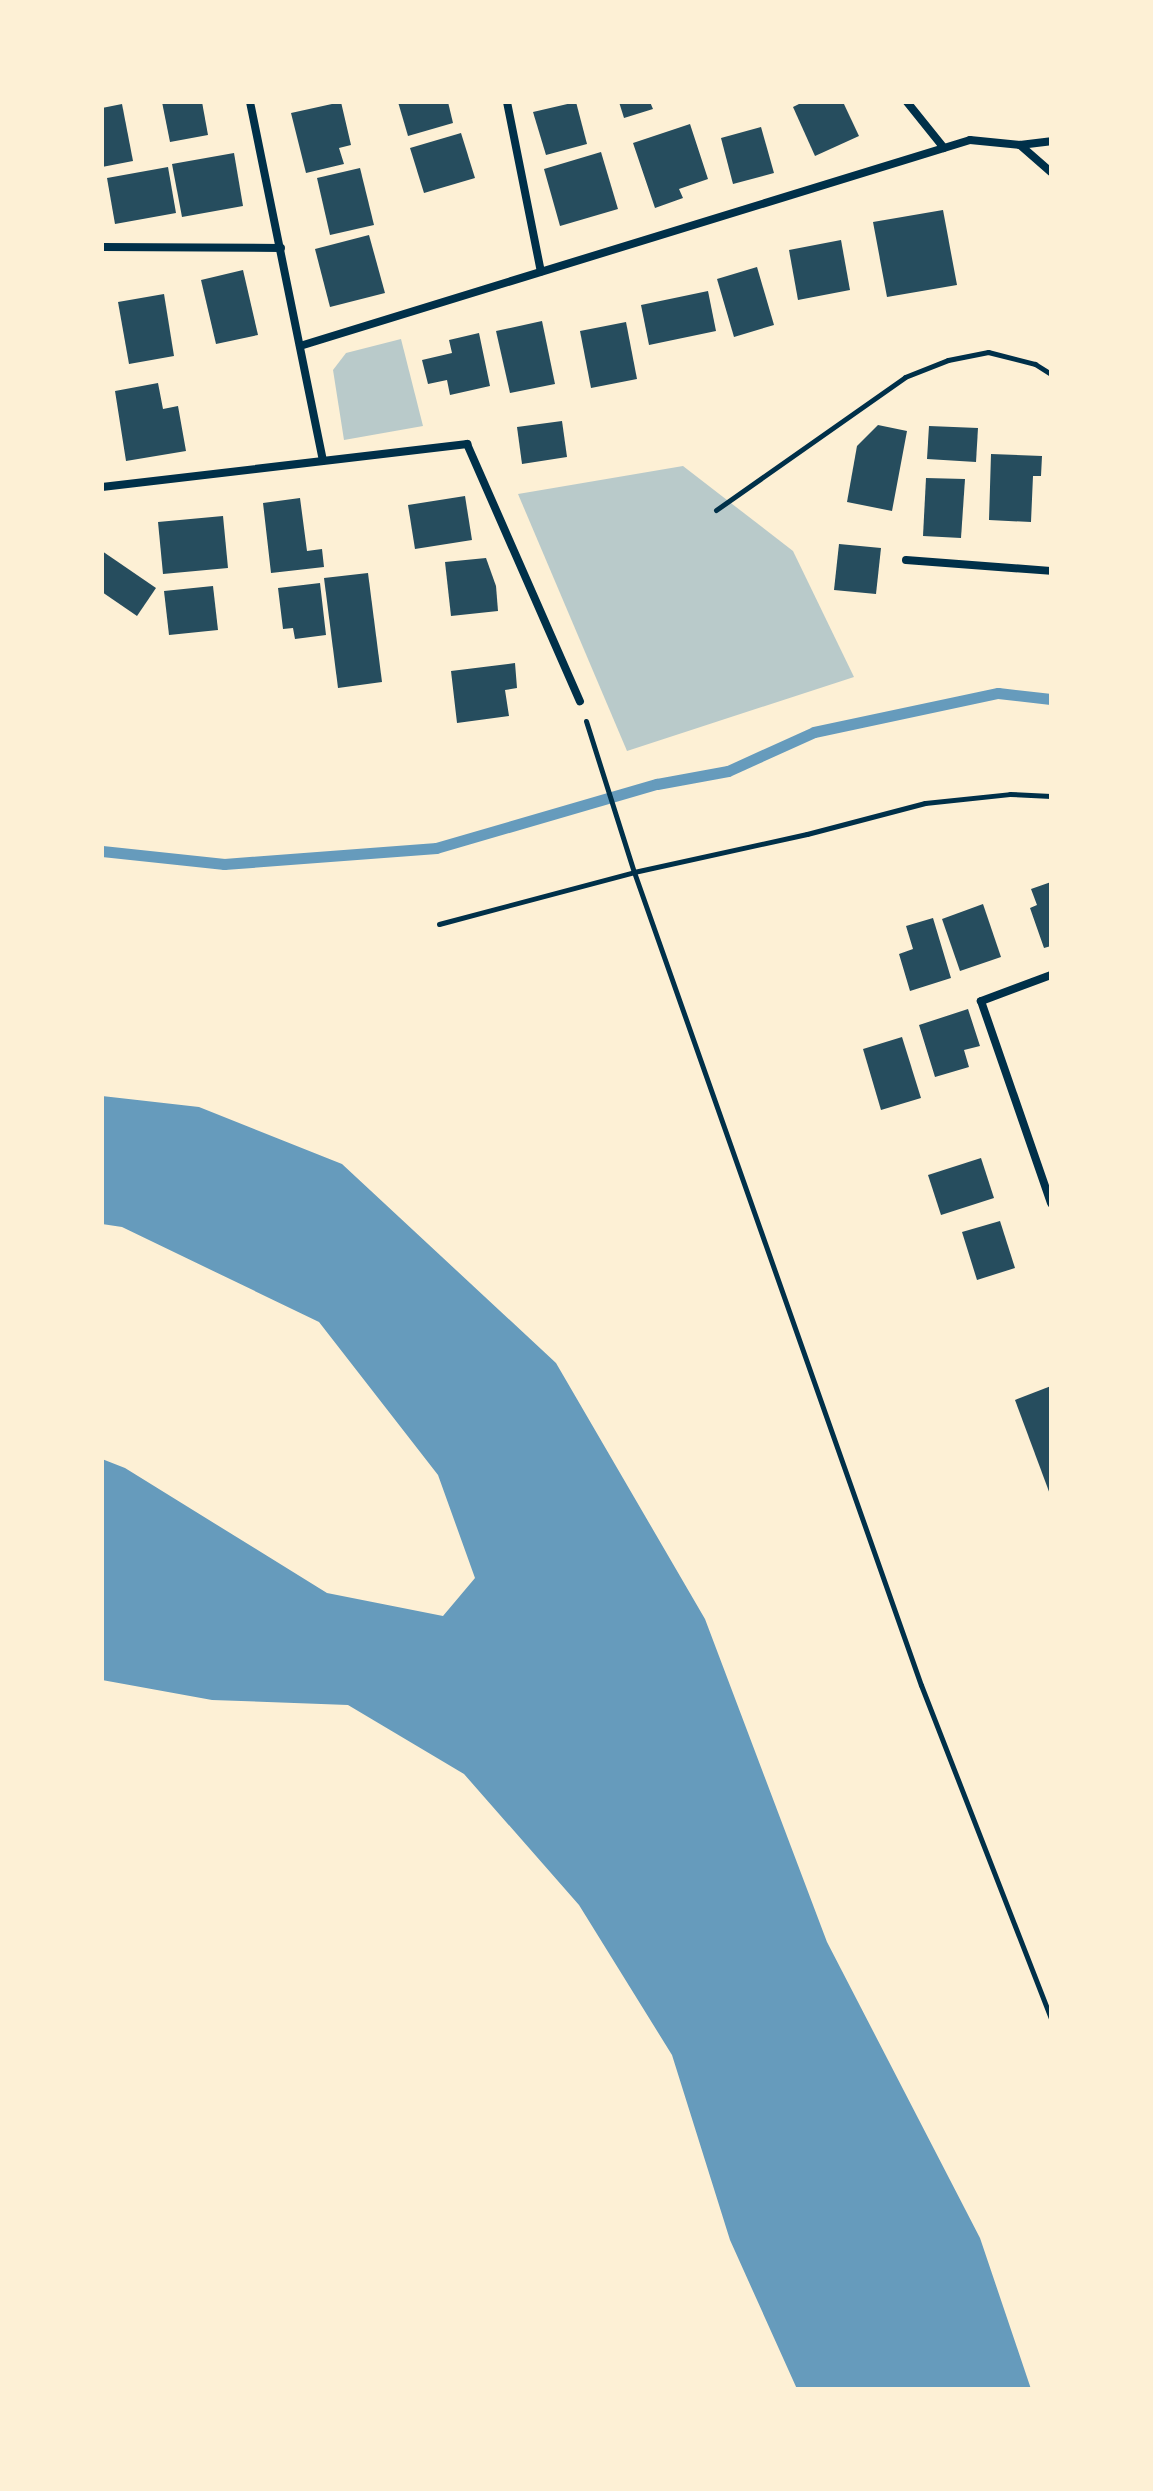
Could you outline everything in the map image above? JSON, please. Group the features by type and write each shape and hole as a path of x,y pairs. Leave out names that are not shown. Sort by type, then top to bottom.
{"street":[{"path":"250,102 323,461"},
{"path":"507,102 541,272"},
{"path":"907,102 944,148"},
{"path":"300,346 970,140 1020,145 1051,141"},
{"path":"1020,145 1051,172"},
{"path":"102,247 281,248"},
{"path":"102,487 467,444 580,701"},
{"path":"906,560 1051,571"},
{"path":"1051,975 981,1001 1051,1203"}],"path":[{"path":"716,510 905,377 948,360 988,352 1035,364 1051,374"},
{"path":"580,701 634,872 921,1685 1051,2019"},
{"path":"439,924 634,872 807,834 925,803 1010,794 1051,796"}],"shaded area":[{"path":"401,339 423,426 344,440 333,370 346,353"},
{"path":"683,466 793,551 854,677 627,751 518,494"}],"water":[{"path":"102,1096 199,1107 342,1164 556,1363 705,1619 827,1942 980,2238 1031,2389 797,2389 730,2240 672,2055 579,1905 464,1774 348,1705 212,1700 102,1680 102,1459 125,1468 327,1593 443,1616 475,1578 438,1475 319,1322 122,1227 102,1224"}],"building":[{"path":"162,102 202,102 208,135 170,142"},
{"path":"341,102 351,145 339,148 344,164 306,173 291,113"},
{"path":"398,102 448,102 453,123 408,136"},
{"path":"576,102 587,144 546,155 533,112"},
{"path":"619,102 650,102 653,109 624,118"},
{"path":"803,102 843,102 859,136 815,156 793,107"},
{"path":"122,104 133,161 102,167 102,108"},
{"path":"690,124 708,179 679,189 683,198 655,208 633,143"},
{"path":"761,127 774,173 733,184 721,138"},
{"path":"461,133 475,178 424,193 410,148"},
{"path":"601,152 618,209 560,226 544,169"},
{"path":"234,153 243,206 182,217 172,164"},
{"path":"168,167 176,213 115,224 107,178"},
{"path":"360,168 374,225 330,235 317,178"},
{"path":"943,210 957,285 887,297 873,222"},
{"path":"369,235 385,293 330,307 315,249"},
{"path":"841,240 850,290 798,300 789,250"},
{"path":"757,267 774,325 734,337 717,279"},
{"path":"243,270 258,335 216,344 201,280"},
{"path":"708,291 716,331 649,345 641,305"},
{"path":"164,294 174,356 129,364 118,302"},
{"path":"542,321 555,384 510,393 496,331"},
{"path":"626,322 637,379 591,388 580,331"},
{"path":"479,333 490,386 450,395 447,380 428,384 422,360 452,353 449,340"},
{"path":"158,383 163,409 178,406 186,451 126,461 115,391"},
{"path":"562,421 567,457 522,464 517,427"},
{"path":"878,425 907,431 892,511 847,502 857,446"},
{"path":"929,426 978,428 976,462 927,459"},
{"path":"991,454 1042,456 1041,476 1033,476 1031,522 989,520"},
{"path":"926,478 965,479 961,538 923,536"},
{"path":"465,496 472,540 415,549 408,505"},
{"path":"300,498 307,551 322,549 324,567 271,573 263,503"},
{"path":"223,516 228,568 163,574 158,522"},
{"path":"839,544 881,548 876,594 834,590"},
{"path":"102,551 156,588 137,616 102,592"},
{"path":"486,558 496,586 498,611 451,616 445,562"},
{"path":"368,573 382,682 338,688 324,578"},
{"path":"320,583 326,635 295,639 293,628 283,629 278,588"},
{"path":"213,586 218,630 169,635 164,591"},
{"path":"515,663 517,688 505,690 509,716 457,723 451,671"},
{"path":"1051,882 1051,946 1044,948 1030,908 1037,905 1031,889"},
{"path":"983,904 1001,957 960,971 942,919"},
{"path":"933,918 951,978 910,991 899,954 913,949 906,926"},
{"path":"968,1009 980,1046 964,1050 969,1067 935,1077 919,1025"},
{"path":"902,1037 921,1098 881,1110 863,1049"},
{"path":"981,1158 994,1198 941,1215 928,1175"},
{"path":"1000,1221 1015,1268 977,1280 962,1232"},
{"path":"1051,1386 1051,1497 1015,1400"}],"waterway":[{"path":"102,851 224,864 436,848 657,784 728,771 814,732 998,693 1051,699"}]}
